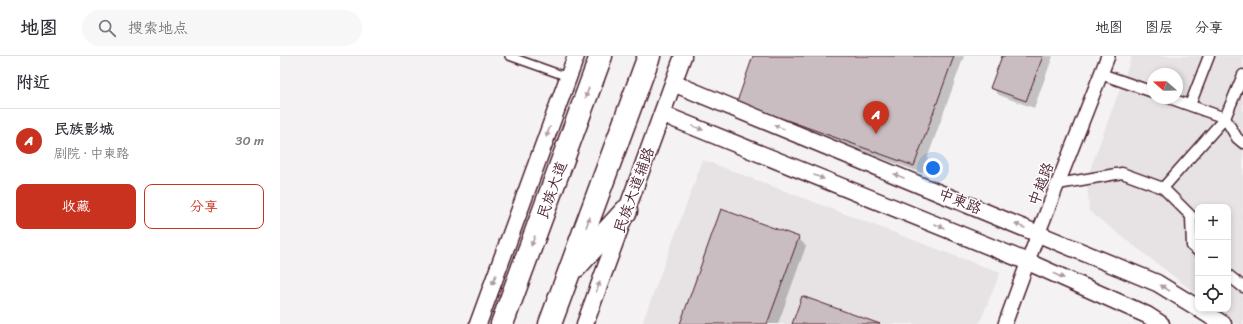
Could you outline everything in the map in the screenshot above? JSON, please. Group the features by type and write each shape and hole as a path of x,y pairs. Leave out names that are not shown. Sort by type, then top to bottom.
{"highway":[{"name":"民族大道","path":"502,324 601,56"},
{"path":"550,324 649,56"},
{"path":"568,275 626,211"}],"street":[{"path":"478,324 576,56"},
{"name":"民族大道辅路","path":"584,324 683,56"},
{"name":"中越路","path":"1005,324 1038,234 1108,56"},
{"path":"1190,105 1208,56"},
{"path":"1101,74 1147,90"},
{"path":"1163,188 1225,118 1243,75"},
{"name":"中柬路","path":"673,83 1157,283 1195,307"},
{"path":"1183,103 1225,118 1237,138 1243,143"},
{"name":"中柬路","path":"662,114 1028,262 1147,315 1161,324"},
{"path":"1058,184 1122,173 1163,188 1191,216 1192,246 1195,248"},
{"path":"1229,276 1243,287"},
{"name":"中柬路","path":"1203,312 1223,324"}],"lane":[{"path":"509,56 568,77"}],"shaded area":[{"path":"1132,56 1243,56 1243,324 1236,324 1220,312 1231,312 1231,204 1195,204 1195,293 1089,211 1087,178"},
{"path":"703,160 1000,273 979,324 642,324"}],"building":[{"path":"753,56 954,56 914,166 737,102"},
{"path":"1002,56 1043,56 1026,101 990,88"},
{"path":"721,209 799,237 767,324 680,324"},
{"path":"802,296 880,324 792,324"}],"place":[{"name":"民族影城","path":"876,134"}]}
